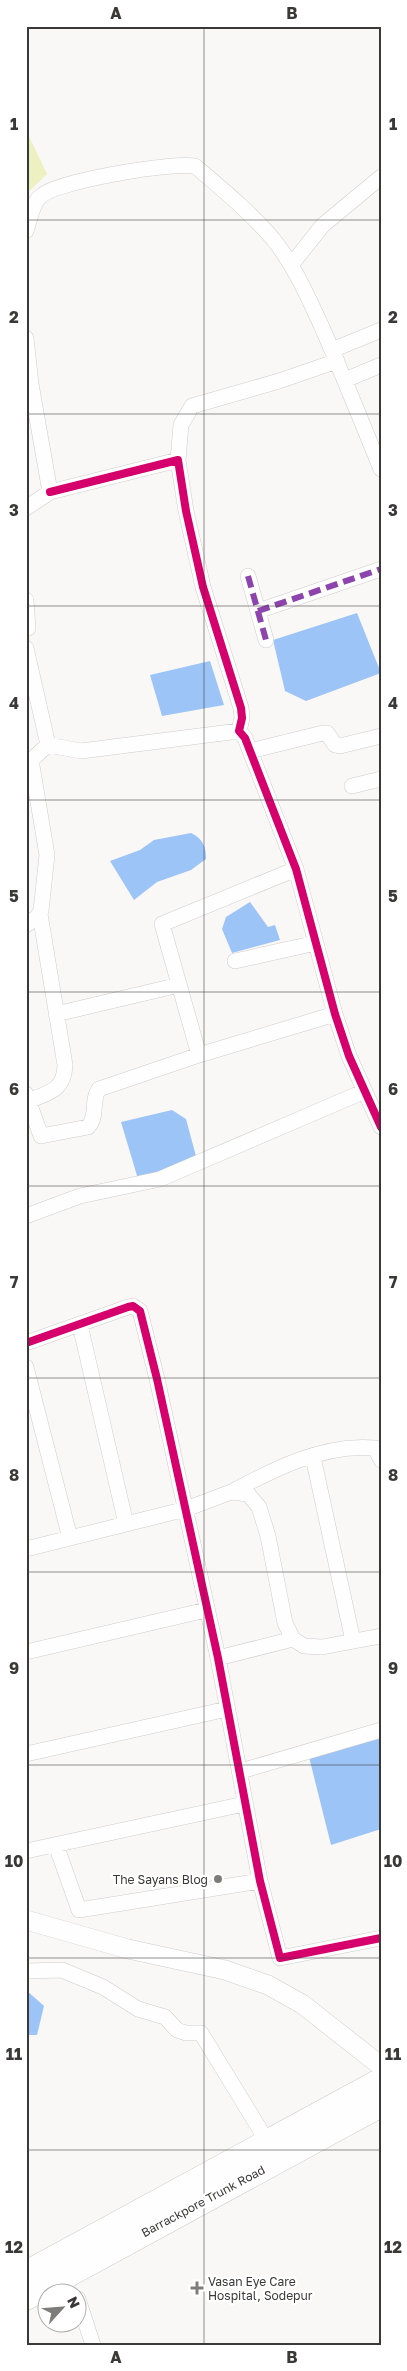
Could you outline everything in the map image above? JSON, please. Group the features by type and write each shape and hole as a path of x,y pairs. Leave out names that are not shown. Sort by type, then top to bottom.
{"main road":[{"name":"Barrackpore Trunk Road","path":"26,2273 379,2080"},
{"name":"Barrackpore Trunk Road","path":"72,2284 379,2080"},
{"name":"Barrackpore Trunk Road","path":"26,2298 38,2294"}],"street":[{"path":"26,231 36,200 50,190 131,170 195,166 238,204 273,239 291,265 335,355 381,469"},
{"path":"291,265 323,225 381,177"},
{"path":"239,731 242,718 241,708 203,587 186,511 178,460 181,424 192,406 279,382 381,330"},
{"path":"26,338 32,420 50,492"},
{"path":"345,380 381,364"},
{"path":"26,508 50,492 178,460"},
{"path":"258,611 381,569"},
{"path":"248,576 266,640"},
{"path":"26,600 28,628 26,629"},
{"path":"26,648 48,745"},
{"path":"48,745 81,751 239,731"},
{"path":"239,731 245,738 296,869 335,1014 349,1056 381,1127"},
{"path":"250,751 323,732 327,733 336,745 340,746 381,736"},
{"path":"48,745 31,760 47,856 40,914 65,1076 58,1088 28,1097 34,1138 90,1126 96,1093 99,1089 199,1055 335,1014"},
{"path":"352,786 381,779"},
{"path":"199,1055 162,928 163,924 296,869"},
{"path":"26,925 40,914"},
{"path":"235,962 316,943"},
{"path":"56,1014 179,985"},
{"path":"26,1216 80,1196 160,1179 365,1091"},
{"path":"26,1343 128,1307 133,1306 140,1311 158,1379 206,1610 218,1658 260,1881 280,1958 381,1938"},
{"path":"80,1325 126,1524"},
{"path":"26,1367 70,1538"},
{"path":"26,1549 186,1510 230,1492 279,1467 353,1446 375,1448 381,1460"},
{"path":"313,1457 353,1641"},
{"path":"230,1492 248,1494 259,1507 268,1536 285,1623 293,1639 304,1646 322,1647 381,1636"},
{"path":"26,1652 206,1610"},
{"path":"218,1658 293,1639"},
{"path":"26,1754 227,1710"},
{"path":"240,1771 381,1730"},
{"path":"26,1851 244,1804"},
{"path":"56,1845 79,1910 260,1881"},
{"path":"26,1920 128,1949 225,1970 268,1985 316,2014 379,2080"},
{"path":"26,1971 62,1970 103,1987 138,2009 165,2017 177,2030 186,2033 201,2033 268,2141"},
{"path":"88,2330 93,2345"}],"green space":[{"path":"26,130 47,174 27,193 26,193"}],"water":[{"path":"357,613 381,673 306,701 285,691 273,640"},
{"path":"210,661 224,705 162,716 150,675"},
{"path":"191,833 203,843 206,859 191,870 157,882 134,900 110,861 140,850 154,840"},
{"path":"250,902 268,927 275,925 280,940 232,953 222,929 226,917"},
{"path":"172,1110 186,1119 197,1160 138,1179 121,1122"},
{"path":"381,1738 381,1829 331,1845 309,1757"},
{"path":"26,1990 44,2006 37,2035 26,2035"}],"marked path":[{"path":"258,611 381,569"},
{"path":"248,576 266,640"}],"cycle path":[{"path":"50,492 178,460 186,511 203,587 241,708 242,718 239,731 245,738 296,869 335,1014 349,1056 381,1127"},
{"path":"26,1343 128,1307 133,1306 140,1311 157,1379 218,1658 260,1881 280,1958 381,1938"}],"place":[{"name":"The Sayans Blog","path":"218,1879"},
{"name":"Vasan Eye Care Hospital, Sodepur","path":"197,2288"}]}
